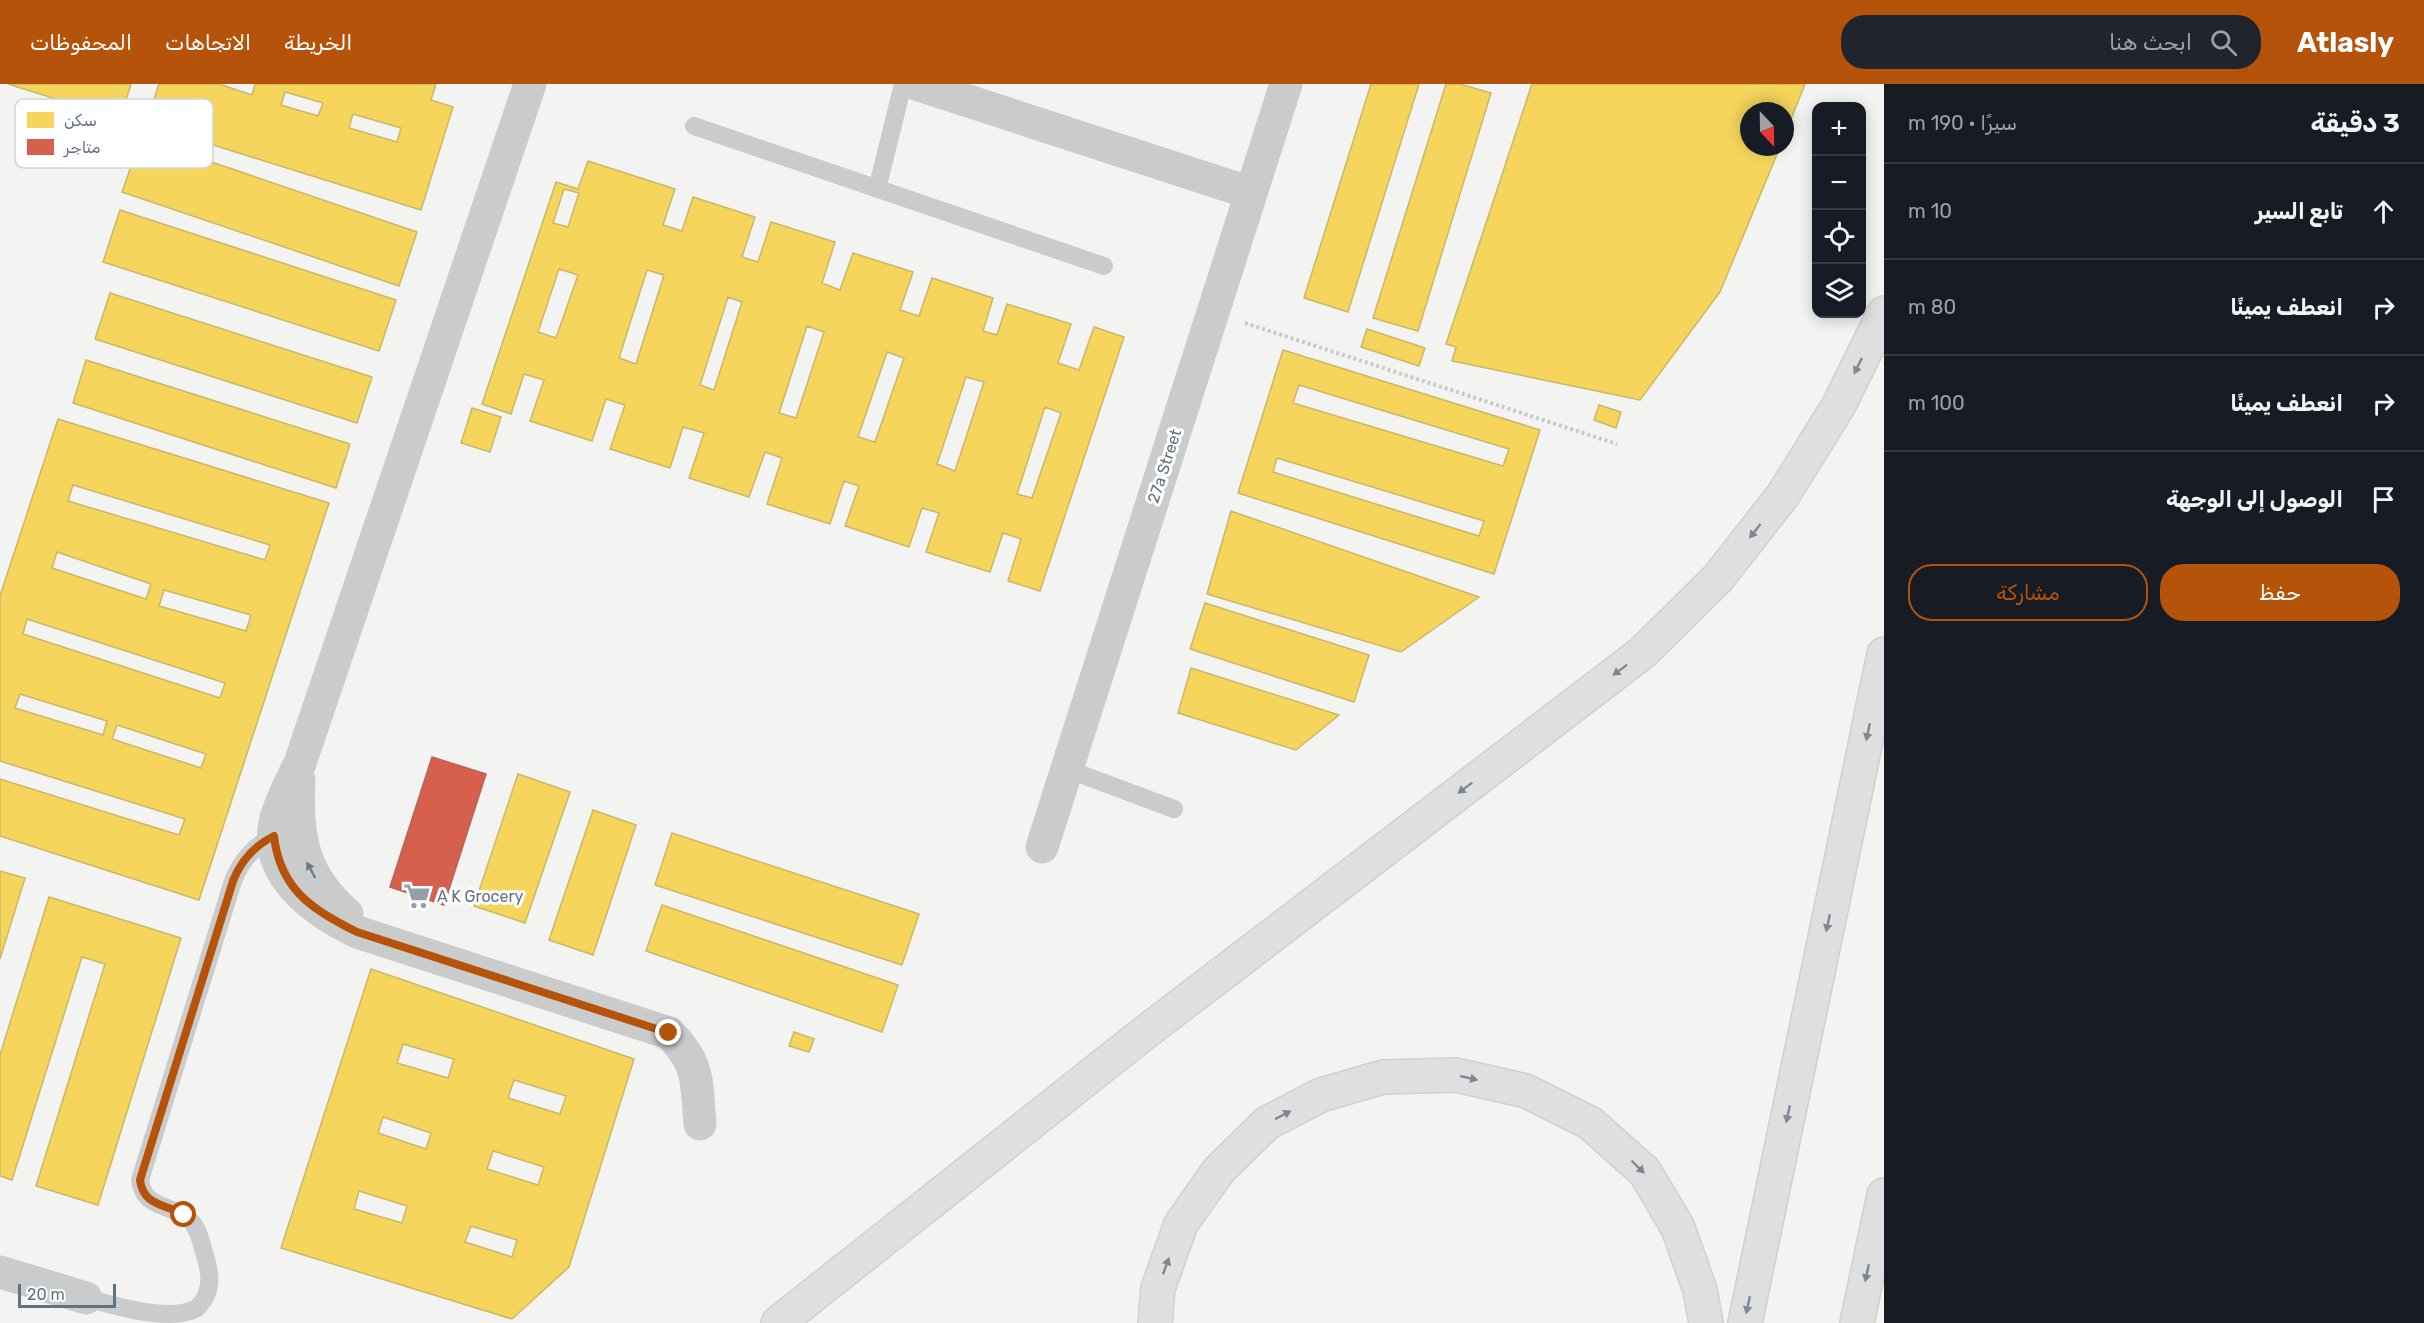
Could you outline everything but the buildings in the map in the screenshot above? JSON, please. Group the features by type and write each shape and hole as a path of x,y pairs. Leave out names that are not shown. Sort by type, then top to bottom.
{"highway":[{"path":"778,1323 1147,1031 1642,653 1718,578 1783,495 1839,405 1884,313"},
{"path":"1744,1323 1884,654"},
{"path":"1155,1323 1158,1288 1181,1224 1219,1170 1268,1124 1321,1095 1383,1077 1456,1075 1526,1091 1590,1123 1645,1172 1678,1228 1700,1290 1706,1323"},
{"path":"1857,1323 1884,1195"}],"street":[{"path":"530,84 300,763 276,820 274,836 276,853 289,883 299,896 332,920 381,940 669,1033 695,1068 700,1124"},
{"path":"916,84 1251,193"},
{"name":"27a Street","path":"1042,847 1286,84"},
{"path":"300,763 299,830 305,858 317,882 333,902 381,940"},
{"path":"0,1272 86,1298"}],"lane":[{"path":"877,189 903,84"},
{"path":"694,126 1104,266"},
{"path":"1067,769 1174,809"},
{"path":"86,1298 162,1318 184,1315 195,1310 208,1291 209,1269 198,1231 192,1222 176,1210 149,1200 141,1188 140,1180 233,881 246,856 274,836"}],"path":[{"path":"1213,312 1617,444"}],"place":[{"name":"A K Grocery","path":"417,896"}],"route":[{"path":"184,1215 149,1200 141,1188 140,1180 238,868 256,847 274,836 276,853 289,883 299,896 332,920 357,932 669,1033"}]}
